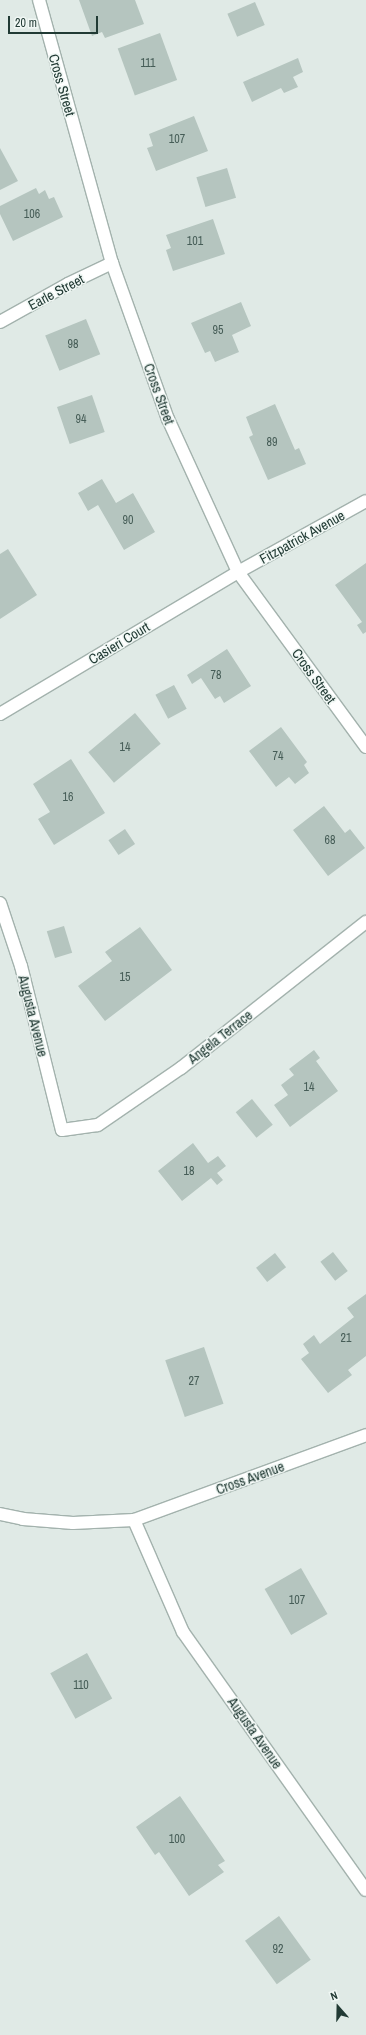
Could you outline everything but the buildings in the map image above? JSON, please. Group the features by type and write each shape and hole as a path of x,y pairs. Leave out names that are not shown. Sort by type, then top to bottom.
{"street":[{"name":"Cross Street","path":"38,0 112,263 168,420 238,572 366,747"},
{"name":"Earle Street","path":"0,322 68,284 112,263"},
{"name":"Fitzpatrick Avenue","path":"238,572 366,501"},
{"name":"Casieri Court","path":"0,714 238,572"},
{"name":"Augusta Avenue","path":"0,903 21,966 62,1130"},
{"name":"Angela Terrace","path":"62,1130 98,1125 181,1068 366,922"},
{"name":"Cross Avenue","path":"0,1514 23,1519 73,1523 134,1520 366,1435"},
{"name":"Augusta Avenue","path":"134,1520 183,1632 366,1890"}]}
